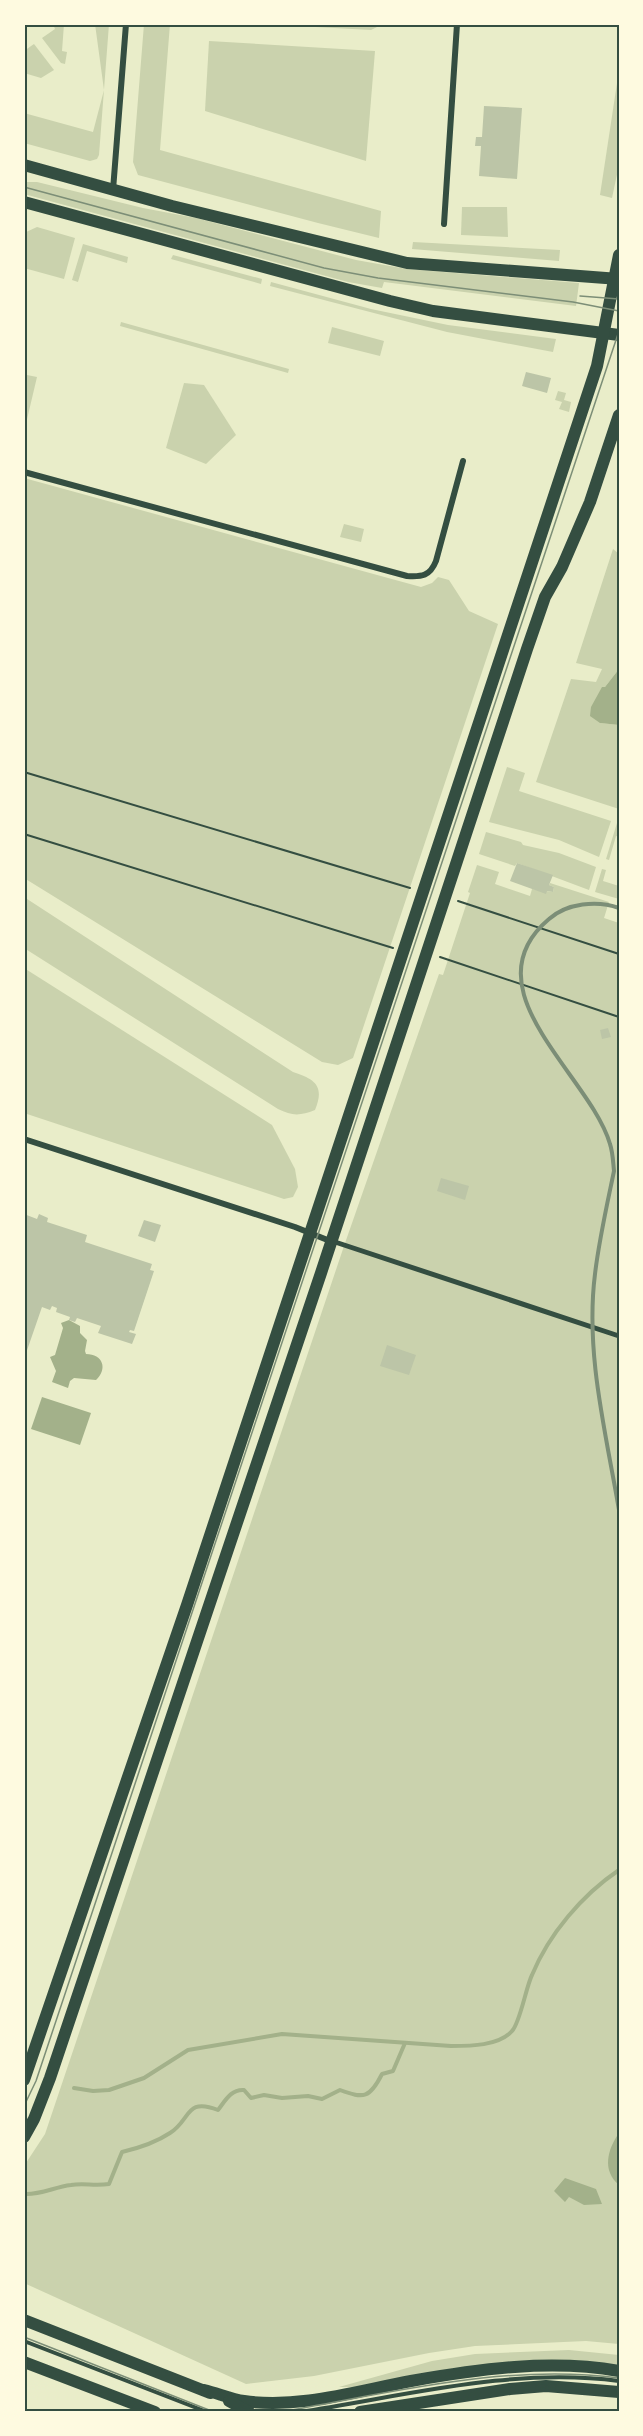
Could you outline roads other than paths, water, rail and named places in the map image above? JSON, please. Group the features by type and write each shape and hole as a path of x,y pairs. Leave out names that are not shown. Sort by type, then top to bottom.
{"main road":[{"path":"27,168 407,263 617,279"},
{"path":"24,202 390,302 619,335"},
{"path":"24,2080 93,1883 597,366 617,279 619,255"},
{"path":"24,2137 34,2119 50,2078 527,649 545,597 562,567 590,502 619,415"},
{"path":"24,2320 204,2390 249,2412"},
{"path":"24,2362 155,2412"},
{"path":"204,2390 244,2401 275,2402 310,2399 423,2379 512,2367 547,2366 619,2371"},
{"path":"360,2412 510,2389 546,2386 619,2392"}],"street":[{"path":"113,190 126,24"},
{"path":"444,224 457,24"},
{"path":"24,472 407,576 421,577 429,574 436,561 463,462"},
{"path":"24,1139 619,1336"}],"lane":[{"path":"24,2341 207,2412"},
{"path":"300,2412 474,2382 546,2377 619,2381"}],"waterway":[{"path":"74,2088 93,2091 109,2090 144,2078 188,2050 282,2034 451,2046 484,2044 500,2040 515,2027 532,1975 557,1930 592,1891 619,1870"},
{"path":"24,2194 76,2184 109,2184 122,2152 147,2145 164,2137 177,2128 194,2108 200,2106 218,2110 235,2091 244,2090 251,2098 264,2095 282,2098 308,2096 322,2099 340,2090 355,2095 366,2094 374,2088 382,2074 393,2071 405,2043"}],"tram line":[{"path":"24,187 324,268 378,278 573,302 619,311"},
{"path":"580,296 619,299"},
{"path":"24,2106 36,2081 619,331"},
{"path":"24,2337 214,2412"},
{"path":"279,2412 448,2382 491,2377 576,2374 619,2378"}],"railway":[{"path":"619,908 592,904 573,906 556,914 549,919 527,946 521,974 527,1003 541,1032 598,1117 612,1151 614,1171 595,1274 593,1333 598,1393 619,1510"}]}
